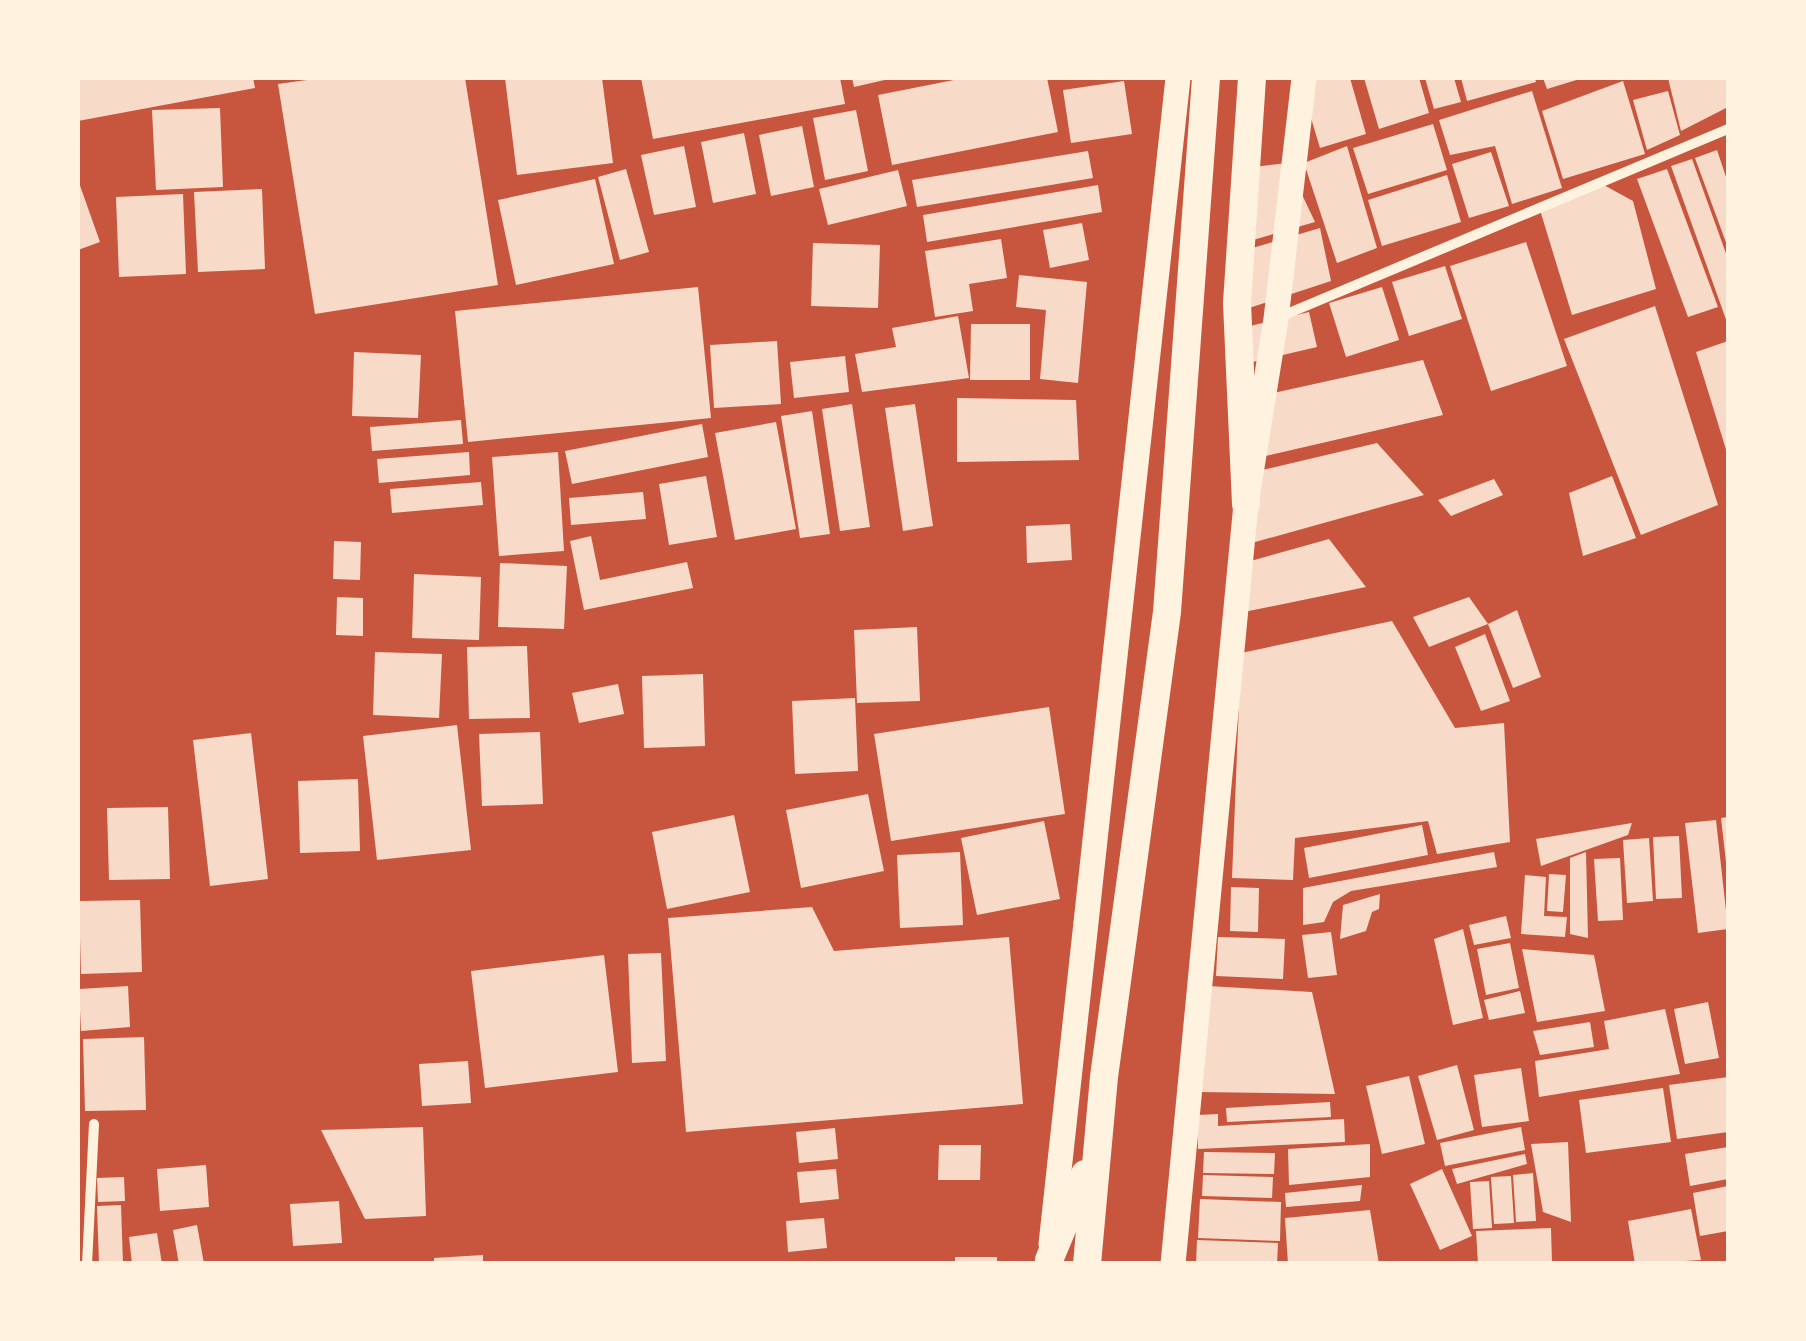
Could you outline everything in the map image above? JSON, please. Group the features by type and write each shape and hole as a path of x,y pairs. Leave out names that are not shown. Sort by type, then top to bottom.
{"highway":[{"path":"1049,1262 1178,78"},
{"path":"1087,1264 1095,1148 1167,612 1206,78"},
{"path":"1246,504 1237,304 1252,78"},
{"path":"1173,1264 1246,504 1276,319 1304,78"},
{"path":"1049,1262 1095,1148"}],"street":[{"path":"1276,319 1728,129"},
{"path":"87,1264 94,1124"}],"building":[{"path":"78,78 253,78 255,88 78,121"},
{"path":"321,78 465,78 498,285 315,314 278,84"},
{"path":"505,78 602,78 613,163 517,175"},
{"path":"641,78 840,78 845,104 653,139"},
{"path":"852,78 889,78 889,79 854,87"},
{"path":"964,78 1047,78 1058,132 892,165 878,95"},
{"path":"1299,78 1350,78 1366,134 1320,148"},
{"path":"1364,78 1419,78 1429,113 1379,129"},
{"path":"1425,78 1454,78 1461,102 1434,109"},
{"path":"1461,78 1535,78 1536,82 1467,101"},
{"path":"1543,78 1583,78 1547,89"},
{"path":"1668,78 1728,78 1728,107 1681,131"},
{"path":"1124,81 1132,134 1071,143 1063,90"},
{"path":"1623,81 1645,154 1563,179 1542,111"},
{"path":"1532,91 1562,188 1512,204 1495,146 1450,155 1439,120"},
{"path":"1668,91 1680,135 1647,150 1633,100"},
{"path":"220,108 223,187 156,190 152,110"},
{"path":"856,110 868,171 825,180 813,118"},
{"path":"1433,124 1447,170 1368,194 1353,148"},
{"path":"802,126 814,187 771,196 759,135"},
{"path":"744,133 756,194 713,203 701,142"},
{"path":"684,146 696,207 654,215 641,155"},
{"path":"1347,146 1377,248 1337,263 1304,163"},
{"path":"1717,150 1728,183 1728,248 1695,158"},
{"path":"1088,151 1093,178 917,207 912,180"},
{"path":"1491,152 1509,206 1469,218 1452,164"},
{"path":"1692,159 1728,259 1728,325 1671,166"},
{"path":"1287,163 1315,222 1246,242 1246,168"},
{"path":"626,169 649,252 620,260 598,177"},
{"path":"1667,169 1718,307 1688,317 1637,179"},
{"path":"898,170 907,206 828,225 819,189"},
{"path":"1447,175 1461,222 1382,246 1368,200"},
{"path":"595,179 614,264 516,285 498,200"},
{"path":"78,180 100,242 78,250"},
{"path":"1602,184 1633,201 1656,289 1572,315 1540,210"},
{"path":"1098,185 1102,212 927,242 923,215"},
{"path":"262,189 265,269 198,272 194,192"},
{"path":"183,194 186,274 119,277 116,197"},
{"path":"1082,223 1089,260 1050,268 1043,230"},
{"path":"1320,228 1331,281 1240,311 1242,251"},
{"path":"1001,239 1007,278 969,284 973,311 935,317 925,251"},
{"path":"1526,242 1567,366 1491,391 1450,266"},
{"path":"813,243 880,245 878,308 811,306"},
{"path":"1445,266 1462,319 1409,336 1392,282"},
{"path":"1019,275 1087,282 1078,383 1040,379 1046,310 1016,307"},
{"path":"698,287 711,418 468,442 455,311"},
{"path":"1382,287 1399,340 1346,357 1329,303"},
{"path":"1655,306 1718,505 1641,535 1564,339"},
{"path":"1309,312 1317,347 1248,363 1250,326"},
{"path":"958,316 969,378 862,392 855,354 896,347 892,328"},
{"path":"971,324 1030,324 1030,380 970,380"},
{"path":"777,341 781,404 714,408 710,345"},
{"path":"1728,341 1728,456 1696,352"},
{"path":"354,352 421,355 418,418 352,416"},
{"path":"845,356 849,392 794,398 790,362"},
{"path":"1423,360 1443,415 1244,461 1251,398"},
{"path":"957,398 1076,400 1079,460 957,462"},
{"path":"852,404 870,527 840,531 822,409"},
{"path":"915,404 933,526 903,531 885,408"},
{"path":"812,411 830,534 800,538 781,416"},
{"path":"461,420 463,444 372,451 370,427"},
{"path":"776,422 796,529 735,540 715,433"},
{"path":"702,424 708,457 572,484 565,451"},
{"path":"1377,443 1424,495 1241,546 1245,474"},
{"path":"469,452 470,475 379,483 377,459"},
{"path":"558,452 564,551 499,556 492,457"},
{"path":"706,476 717,537 669,545 659,484"},
{"path":"1612,476 1636,538 1583,556 1569,493"},
{"path":"1494,479 1503,495 1451,516 1438,500"},
{"path":"481,482 483,505 392,513 390,489"},
{"path":"643,492 646,519 571,525 569,498"},
{"path":"1070,524 1072,560 1027,563 1026,526"},
{"path":"591,536 600,580 687,562 693,588 584,610 570,541"},
{"path":"1329,539 1366,587 1239,613 1240,564"},
{"path":"334,541 361,542 360,580 333,579"},
{"path":"500,563 567,566 564,629 498,627"},
{"path":"414,574 481,577 479,640 412,638"},
{"path":"337,597 363,598 363,636 336,635"},
{"path":"1469,597 1488,624 1429,647 1413,617"},
{"path":"1517,610 1541,677 1513,688 1488,624"},
{"path":"1392,621 1455,728 1504,723 1510,842 1437,854 1428,821 1295,838 1293,880 1232,878 1241,653"},
{"path":"917,627 920,701 857,703 854,630"},
{"path":"1485,634 1510,701 1481,711 1455,647"},
{"path":"527,646 530,718 469,719 467,647"},
{"path":"375,652 442,654 439,718 373,715"},
{"path":"703,674 705,746 644,748 642,676"},
{"path":"618,684 624,714 579,723 572,693"},
{"path":"855,698 858,771 795,774 792,701"},
{"path":"1049,707 1065,814 891,841 874,734"},
{"path":"457,725 471,850 377,860 363,736"},
{"path":"540,732 543,804 482,806 479,734"},
{"path":"251,733 268,879 210,886 193,740"},
{"path":"358,779 360,851 300,853 298,781"},
{"path":"868,794 884,871 801,888 786,810"},
{"path":"168,807 170,879 109,880 107,808"},
{"path":"734,815 750,892 667,909 652,832"},
{"path":"1728,817 1728,862 1726,862 1721,818"},
{"path":"1716,820 1728,929 1698,933 1685,823"},
{"path":"1044,821 1060,899 977,915 961,838"},
{"path":"1632,823 1628,835 1541,866 1536,839"},
{"path":"1422,825 1428,855 1309,878 1304,848"},
{"path":"1679,836 1682,898 1656,899 1653,837"},
{"path":"1649,838 1653,901 1627,903 1623,840"},
{"path":"960,852 963,925 900,928 897,855"},
{"path":"1494,852 1497,867 1351,891 1333,902 1324,922 1303,925 1303,888"},
{"path":"1586,852 1588,938 1570,934 1570,858"},
{"path":"1620,858 1623,920 1598,921 1594,859"},
{"path":"1549,874 1566,875 1563,912 1547,911"},
{"path":"1525,875 1546,877 1544,916 1567,917 1565,937 1521,934"},
{"path":"1231,887 1259,888 1258,932 1230,931"},
{"path":"1380,894 1379,909 1372,912 1366,931 1340,939 1343,905"},
{"path":"140,900 142,972 81,974 79,901"},
{"path":"812,907 834,951 1009,937 1023,1104 686,1132 668,918"},
{"path":"1506,916 1511,938 1474,945 1469,925"},
{"path":"1463,929 1483,1018 1453,1025 1434,939"},
{"path":"1331,932 1337,975 1308,978 1302,935"},
{"path":"1218,937 1285,939 1283,979 1216,976"},
{"path":"1510,943 1519,988 1486,995 1477,949"},
{"path":"1522,949 1594,955 1605,1011 1537,1022"},
{"path":"661,953 666,1061 632,1063 628,954"},
{"path":"604,955 618,1072 485,1088 471,971"},
{"path":"128,986 130,1027 81,1031 79,989"},
{"path":"1209,986 1312,992 1335,1094 1199,1092"},
{"path":"1520,991 1525,1013 1489,1020 1484,1000"},
{"path":"1708,1002 1719,1058 1685,1064 1674,1009"},
{"path":"1665,1009 1680,1074 1539,1097 1535,1061 1609,1049 1604,1021"},
{"path":"1590,1022 1594,1047 1540,1055 1533,1031"},
{"path":"144,1037 146,1110 85,1111 83,1039"},
{"path":"468,1061 471,1103 422,1106 419,1064"},
{"path":"1457,1065 1474,1130 1437,1140 1418,1076"},
{"path":"1521,1068 1529,1121 1482,1127 1474,1075"},
{"path":"1409,1076 1425,1144 1382,1154 1366,1086"},
{"path":"1728,1077 1728,1132 1677,1139 1669,1085"},
{"path":"1663,1088 1671,1142 1586,1153 1579,1100"},
{"path":"1330,1102 1331,1117 1227,1122 1226,1108"},
{"path":"1218,1114 1218,1126 1344,1119 1345,1142 1198,1149 1197,1115"},
{"path":"423,1127 426,1216 365,1219 321,1130"},
{"path":"1521,1127 1525,1150 1445,1166 1440,1143"},
{"path":"835,1128 838,1159 799,1163 796,1132"},
{"path":"1568,1142 1571,1222 1543,1212 1531,1144"},
{"path":"1370,1144 1370,1177 1289,1185 1288,1149"},
{"path":"939,1145 981,1145 980,1180 938,1180"},
{"path":"1728,1147 1728,1179 1690,1186 1685,1154"},
{"path":"1204,1152 1275,1153 1274,1174 1203,1173"},
{"path":"1525,1154 1527,1164 1457,1184 1452,1169"},
{"path":"206,1165 209,1207 160,1211 157,1169"},
{"path":"836,1169 839,1199 800,1203 797,1172"},
{"path":"1442,1169 1472,1236 1440,1250 1410,1184"},
{"path":"1533,1173 1536,1221 1516,1222 1513,1175"},
{"path":"1203,1175 1273,1177 1272,1198 1202,1196"},
{"path":"1511,1176 1514,1223 1494,1224 1491,1177"},
{"path":"124,1177 125,1201 98,1202 97,1178"},
{"path":"1489,1181 1492,1228 1473,1229 1470,1182"},
{"path":"1362,1185 1360,1201 1286,1207 1285,1193"},
{"path":"1728,1186 1728,1231 1700,1236 1693,1193"},
{"path":"1200,1199 1281,1202 1280,1241 1198,1238"},
{"path":"339,1201 342,1243 293,1246 290,1204"},
{"path":"121,1205 123,1264 99,1264 97,1206"},
{"path":"1691,1209 1701,1260 1635,1264 1628,1221"},
{"path":"1370,1210 1379,1264 1288,1264 1285,1218"},
{"path":"824,1218 827,1248 788,1252 786,1221"},
{"path":"197,1225 204,1264 179,1264 173,1230"},
{"path":"1551,1228 1552,1263 1478,1264 1476,1231"},
{"path":"157,1233 162,1264 132,1264 129,1237"},
{"path":"1197,1240 1278,1243 1277,1264 1196,1264"},
{"path":"483,1255 483,1264 434,1264 434,1258"},
{"path":"955,1257 997,1257 997,1264 955,1264"}]}
